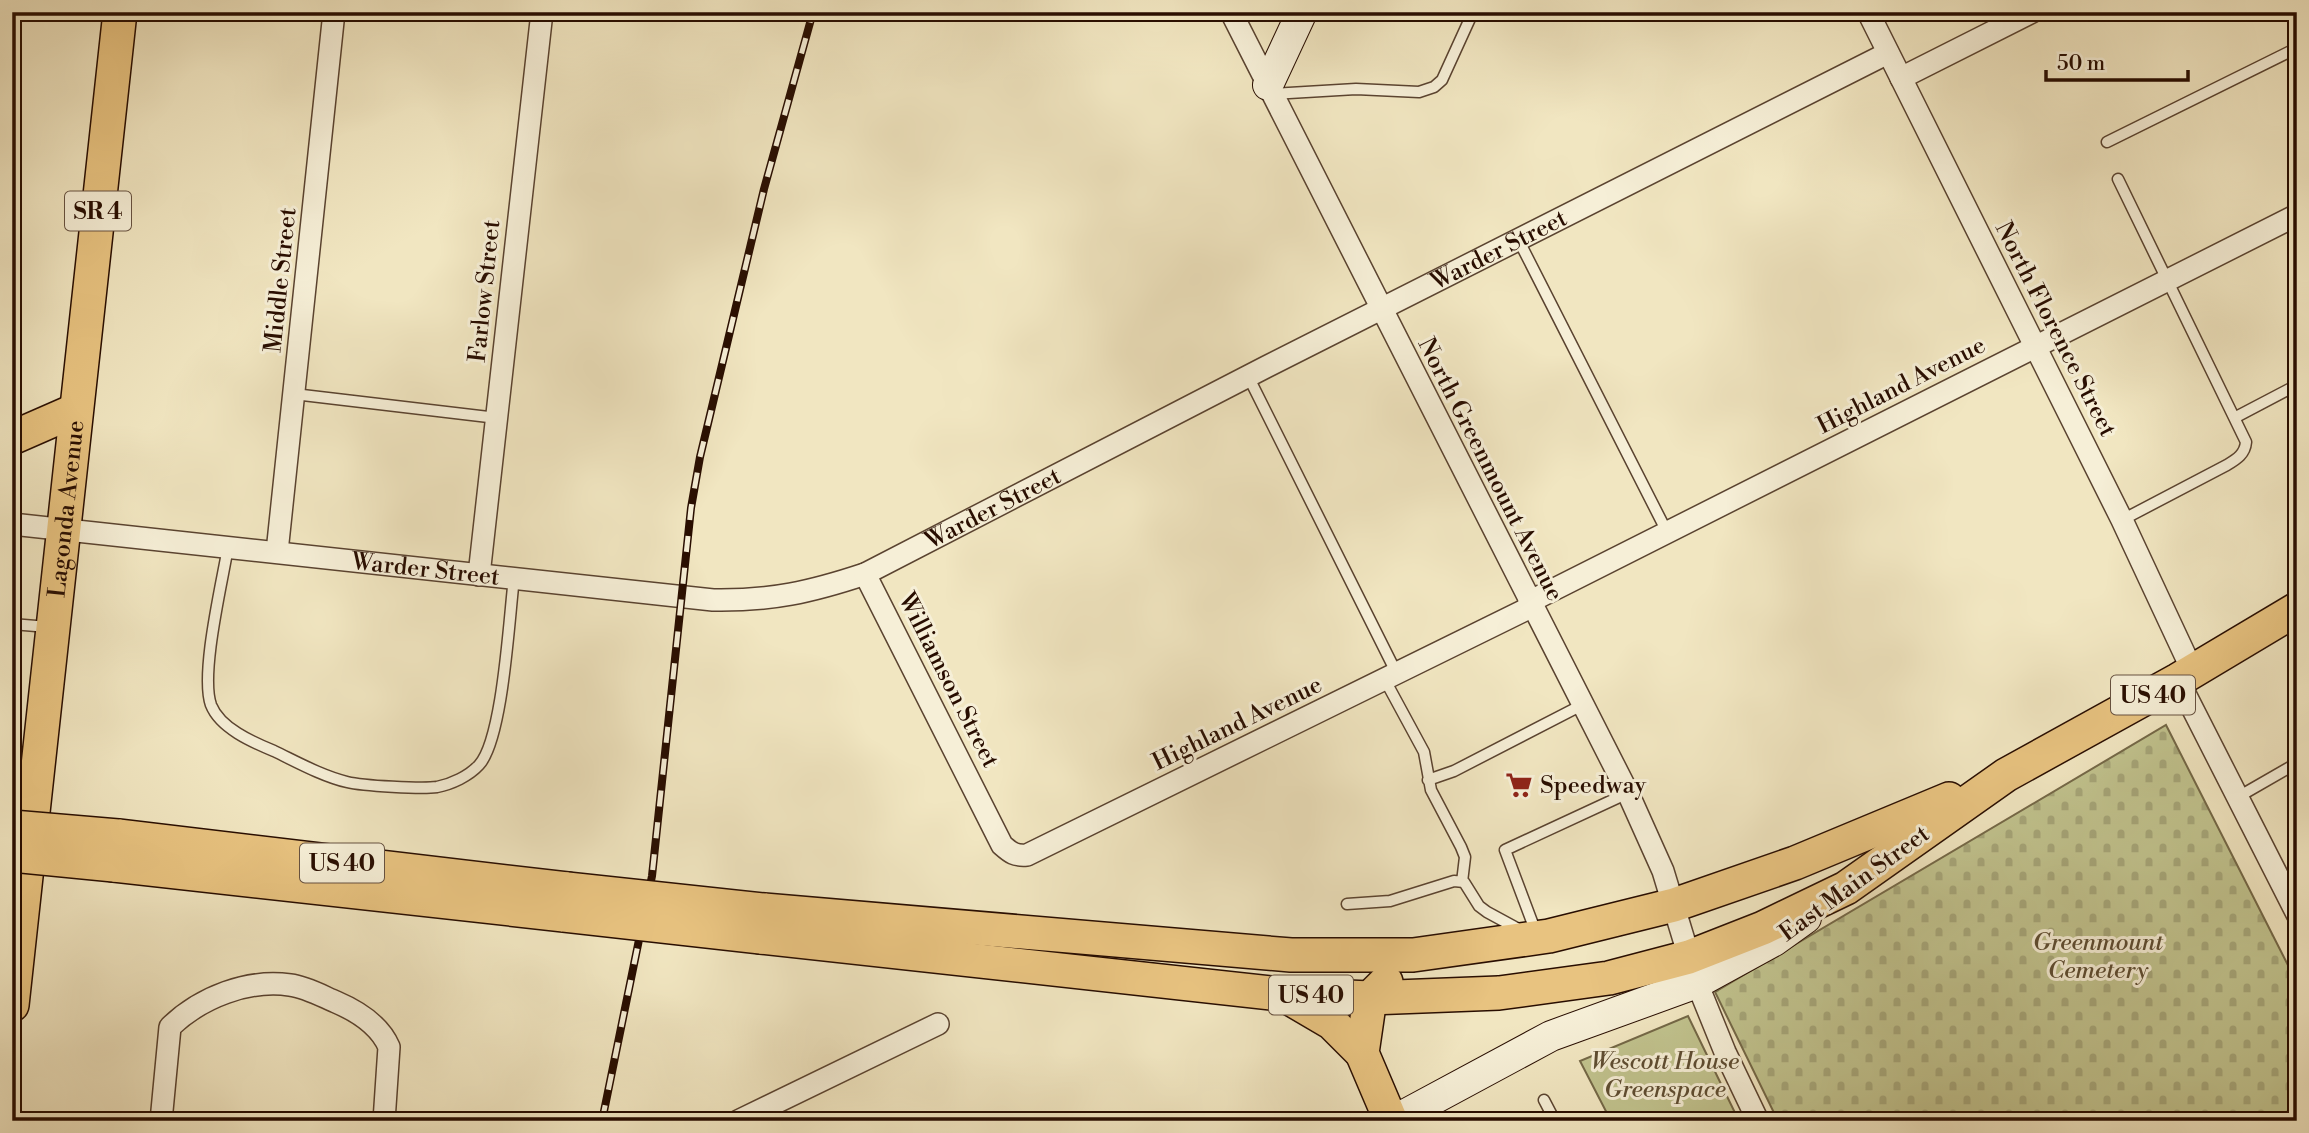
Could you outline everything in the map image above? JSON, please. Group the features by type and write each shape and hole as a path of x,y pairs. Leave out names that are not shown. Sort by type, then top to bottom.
{"main road":[{"name":"Lagonda Avenue","path":"12,1005 120,12"},
{"path":"1270,90 1302,12"},
{"path":"12,438 76,410"},
{"name":"East Main Street","path":"1693,970 1763,928 1846,888 2006,775 2186,676 2297,610"},
{"name":"US 40","path":"763,923 1291,955 1413,955 1535,938 1674,905 1795,863 2006,775"},
{"name":"US 40","path":"12,827 116,850 763,923 1280,993 1370,998 1499,993 1693,970"},
{"name":"US 40","path":"12,855 116,850"},
{"path":"1362,1053 1370,998 1413,955"},
{"path":"1280,993 1332,1023 1362,1053 1399,1119 1551,1036 1693,970"}],"street":[{"name":"Middle Street","path":"277,552 334,12"},
{"name":"Farlow Street","path":"479,575 542,12"},
{"name":"North Greenmount Avenue","path":"1231,12 1628,793 1662,870 1693,970 1725,1052 1758,1121"},
{"name":"North Florence Street","path":"1868,12 2122,520 2238,797 2297,914"},
{"path":"1901,78 2032,12"},
{"name":"Warder Street","path":"12,524 713,600 785,597 865,574 1380,308 1888,52"},
{"name":"Highland Avenue","path":"985,809 1002,845 1011,853 1027,855 1391,677 1667,532 2297,215"},
{"name":"Williamson Street","path":"865,574 985,809"},
{"path":"161,1121 170,1027 196,1007 215,998 237,989 265,985 292,985 317,993 346,1006 366,1019 384,1036 389,1047 384,1121"},
{"path":"738,1121 938,1024"}],"lane":[{"path":"1270,90 1356,89 1419,92 1434,87 1441,80 1473,12"},
{"path":"2107,142 2297,48"},
{"path":"2118,179 2246,442 2246,449 2239,458 2122,520"},
{"path":"1518,239 1667,532"},
{"path":"1248,376 1391,677 1423,752 1428,780 1465,857 1462,882"},
{"path":"2236,417 2297,385"},
{"path":"294,394 496,418"},
{"path":"228,547 210,655 207,687 211,705 218,718 259,745 348,783 437,787 463,778 481,763 498,716 514,578"},
{"path":"12,624 53,628"},
{"path":"1428,780 1454,771 1582,705"},
{"path":"2238,797 2297,764"},
{"path":"1535,938 1505,850 1628,793"},
{"path":"1347,904 1390,901 1454,881 1462,882 1487,912 1535,938"},
{"path":"1544,1100 1555,1121"}],"green space":[{"name":"Greenmount Cemetery","path":"2166,725 2297,983 2297,1121 1778,1121 1715,992"},
{"name":"Wescott House Greenspace","path":"1688,1016 1739,1121 1611,1121 1580,1061"}],"railway":[{"path":"602,1121 652,876 691,508 700,457 764,189 813,12"}],"place":[{"name":"Speedway","path":"1519,785"}]}
